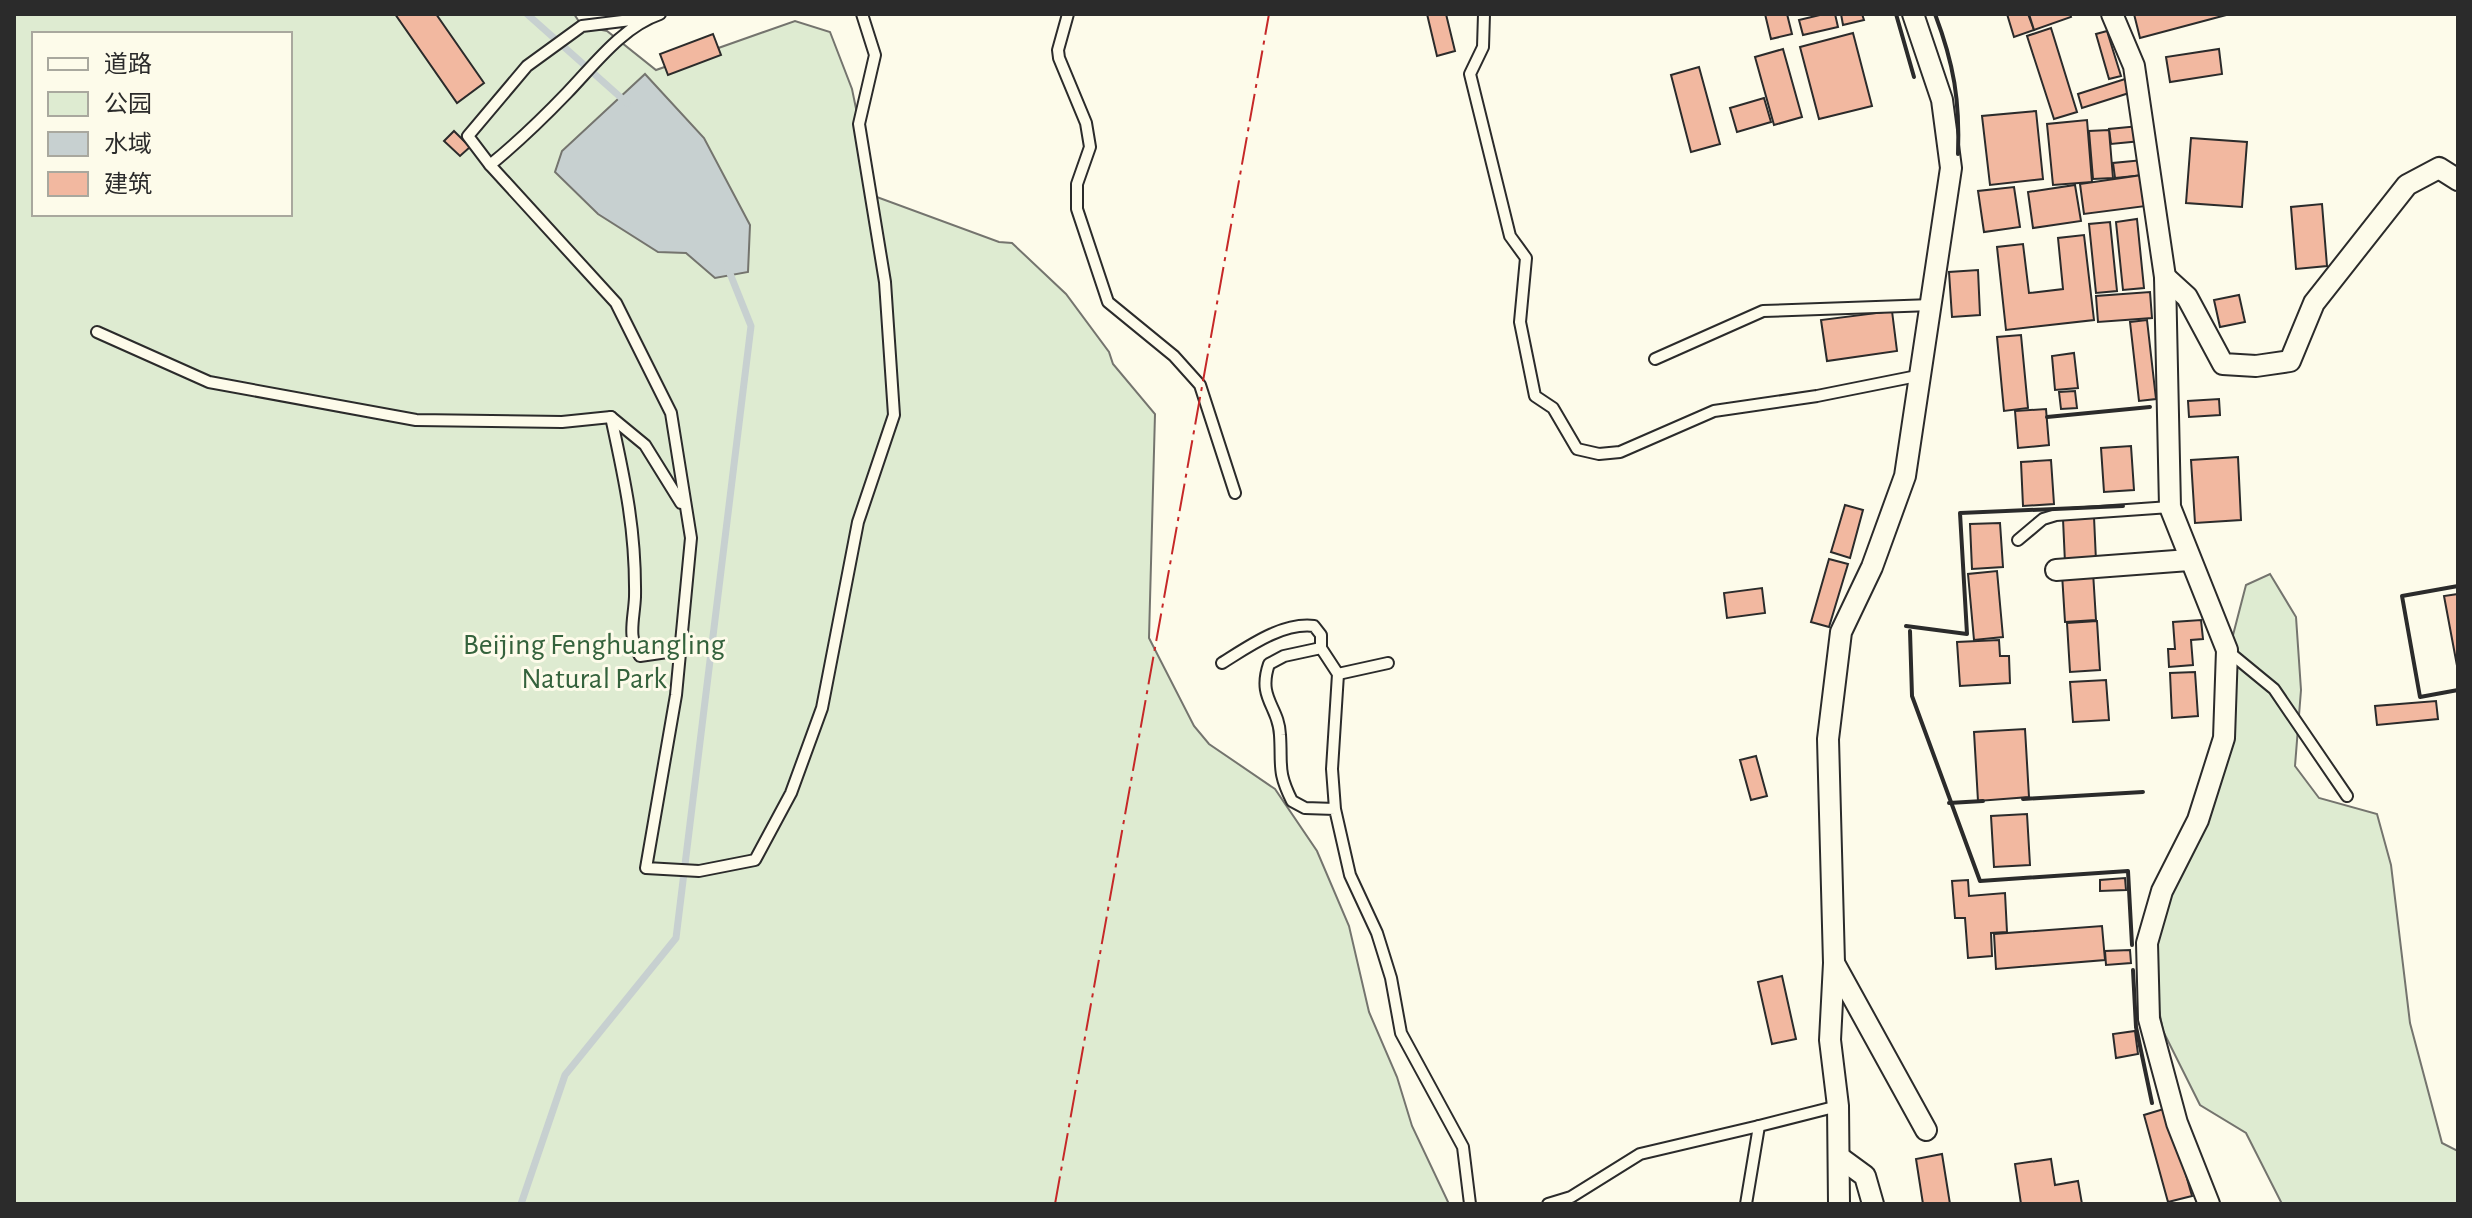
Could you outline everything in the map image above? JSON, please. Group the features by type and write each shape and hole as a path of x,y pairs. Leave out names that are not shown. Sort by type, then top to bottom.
{"street":[{"path":"1839,1204 1838,1106 1830,1040 1834,963 1828,739 1841,632 1872,567 1905,476 1917,376 1932,305 1951,168 1942,100 1913,14"},
{"path":"2112,14 2134,66 2165,277 2170,507 2227,650 2224,738 2198,820 2162,891 2147,943 2149,1019 2177,1123 2209,1204"},
{"path":"2165,277 2187,297 2223,364 2256,366 2290,361 2314,303 2407,185 2439,168 2458,180"},
{"path":"2056,570 2189,560"},
{"path":"1834,963 1926,1130"},
{"path":"1839,1157 1865,1176 1873,1204"}],"lane":[{"path":"660,14 582,26 527,66 468,136 490,165 616,303 671,413 691,538 681,650 646,868 699,871 755,860 791,793 822,708 858,522 894,415 885,282 859,124 875,55 862,14"},
{"path":"1068,14 1058,50 1059,58 1086,123 1090,147 1077,184 1077,209 1108,302 1174,356 1200,385 1235,493"},
{"path":"1484,14 1483,47 1470,74 1510,236 1526,258 1521,342 1535,396 1553,408 1577,449 1599,454 1620,452 1714,411 1817,396 1917,376"},
{"path":"490,165 523,138 622,36 647,18"},
{"path":"1655,359 1763,311 1932,305"},
{"path":"97,332 209,382 416,420 562,422 611,417 645,445 687,515"},
{"path":"611,417 633,515 635,598 630,642 640,656 681,650"},
{"path":"2018,540 2043,519 2056,515 2170,507"},
{"path":"1222,663 1285,629 1304,624 1314,626 1321,635 1321,648 1338,674 1332,769 1335,809 1350,875 1377,933 1391,978 1401,1033 1463,1147 1470,1204"},
{"path":"1321,648 1284,656 1269,664 1263,680 1265,696 1280,733 1278,763 1292,801 1305,808 1335,809"},
{"path":"2227,650 2274,689 2347,796"},
{"path":"1338,674 1388,663"},
{"path":"1548,1204 1571,1197 1640,1154 1838,1106"},
{"path":"1746,1204 1759,1126"}],"green space":[{"name":"Beijing Fenghuangling Natural Park","path":"14,14 574,14 582,26 607,31 656,70 795,21 830,32 852,89 874,196 999,242 1012,243 1066,294 1109,352 1113,364 1155,414 1149,638 1194,726 1209,744 1275,789 1317,851 1349,926 1369,1012 1397,1077 1412,1126 1449,1204 14,1204"},
{"path":"2270,574 2296,617 2301,690 2295,766 2319,798 2377,814 2391,865 2410,1023 2442,1143 2458,1151 2458,1204 2282,1204 2246,1133 2200,1105 2163,1031 2151,968 2159,911 2221,723 2232,639 2246,585"}],"water":[{"path":"645,74 704,138 750,225 748,272 715,278 686,253 658,252 598,214 555,172 562,151"}],"building":[{"path":"395,14 436,14 484,83 457,103"},
{"path":"1427,14 1446,14 1455,51 1437,56"},
{"path":"1765,14 1787,14 1792,34 1771,39"},
{"path":"1835,14 1838,27 1803,35 1799,20"},
{"path":"1841,14 1862,14 1864,20 1843,25"},
{"path":"2007,14 2028,14 2034,30 2014,37"},
{"path":"2029,14 2070,14 2071,17 2034,30"},
{"path":"2134,14 2230,14 2140,38"},
{"path":"2051,28 2077,112 2054,119 2027,36"},
{"path":"2107,31 2121,76 2109,79 2096,34"},
{"path":"1853,33 1872,106 1819,119 1800,47"},
{"path":"713,34 721,55 668,75 660,54"},
{"path":"1783,49 1802,117 1774,125 1755,57"},
{"path":"2219,49 2222,74 2170,82 2166,57"},
{"path":"1699,67 1720,144 1691,152 1671,75"},
{"path":"2125,79 2129,93 2082,108 2078,94"},
{"path":"1764,98 1771,122 1737,132 1730,108"},
{"path":"2036,111 2043,179 1990,185 1982,116"},
{"path":"2087,120 2092,182 2053,185 2047,124"},
{"path":"2139,126 2141,141 2111,144 2109,129"},
{"path":"2109,130 2113,178 2093,179 2089,131"},
{"path":"454,131 470,147 460,156 444,141"},
{"path":"2191,138 2247,142 2242,207 2186,203"},
{"path":"2143,160 2145,175 2115,178 2113,163"},
{"path":"2142,175 2146,206 2084,214 2080,184"},
{"path":"2075,185 2081,221 2033,228 2028,192"},
{"path":"2014,187 2020,227 1984,232 1978,191"},
{"path":"2322,204 2327,266 2296,269 2291,207"},
{"path":"2137,219 2144,288 2123,290 2116,222"},
{"path":"2110,222 2117,291 2096,293 2089,224"},
{"path":"2084,235 2094,320 2006,330 1997,247 2023,244 2029,293 2063,289 2058,238"},
{"path":"1978,270 1980,315 1952,317 1949,272"},
{"path":"2150,292 2152,318 2098,322 2096,296"},
{"path":"2239,295 2245,322 2220,327 2214,300"},
{"path":"1892,311 1897,351 1827,361 1821,320"},
{"path":"2147,320 2156,399 2139,401 2130,322"},
{"path":"2021,335 2028,408 2004,411 1997,337"},
{"path":"2074,353 2078,388 2055,390 2052,356"},
{"path":"2075,391 2077,408 2061,409 2059,392"},
{"path":"2219,399 2220,415 2189,417 2188,401"},
{"path":"2046,409 2049,445 2018,448 2015,411"},
{"path":"2131,446 2134,490 2104,492 2101,448"},
{"path":"2238,457 2241,520 2195,523 2191,460"},
{"path":"2051,460 2054,504 2023,506 2021,462"},
{"path":"1845,505 1863,510 1850,558 1831,552"},
{"path":"2094,517 2096,561 2065,563 2063,519"},
{"path":"2000,523 2003,567 1972,569 1970,524"},
{"path":"1829,559 1848,564 1829,627 1811,622"},
{"path":"1997,571 2003,637 1974,640 1968,574"},
{"path":"2093,572 2096,620 2065,622 2062,574"},
{"path":"1762,588 1765,613 1727,618 1724,593"},
{"path":"2458,594 2458,671 2444,596"},
{"path":"2201,620 2203,639 2191,640 2193,665 2169,667 2168,649 2175,649 2173,622"},
{"path":"2097,621 2100,670 2070,672 2067,623"},
{"path":"1999,640 2000,656 2009,656 2010,683 1960,686 1957,642"},
{"path":"2195,672 2198,716 2172,718 2170,673"},
{"path":"2106,680 2109,720 2073,722 2070,682"},
{"path":"2436,701 2438,719 2377,725 2375,706"},
{"path":"2025,729 2029,797 1978,801 1974,732"},
{"path":"1756,756 1767,796 1751,800 1740,760"},
{"path":"2027,814 2030,865 1994,867 1991,816"},
{"path":"2125,878 2126,890 2100,891 2100,880"},
{"path":"1968,880 1969,896 2005,893 2007,932 1991,933 1992,956 1968,958 1965,918 1955,918 1952,881"},
{"path":"2102,926 2105,960 1996,969 1994,934"},
{"path":"2130,950 2131,963 2106,965 2105,951"},
{"path":"1782,976 1796,1039 1772,1044 1758,982"},
{"path":"2135,1031 2138,1054 2116,1058 2113,1034"},
{"path":"2167,1108 2192,1196 2168,1202 2144,1115"},
{"path":"1942,1154 1950,1204 1923,1204 1916,1159"},
{"path":"2051,1159 2055,1185 2078,1181 2082,1204 2021,1204 2015,1164"}],"waterway":[{"path":"527,14 627,103"},
{"path":"521,1204 565,1075 676,938 751,326 727,266"}],"wall":[{"path":"1896,14 1914,77"},
{"path":"1935,14 1954,83 1958,154"},
{"path":"2047,417 2150,407"},
{"path":"1906,626 1967,634 1960,513 2123,506"},
{"path":"2458,586 2402,596 2420,697 2458,690"},
{"path":"1910,631 1912,696 1980,881 2128,871 2132,945"},
{"path":"2023,799 2143,792"},
{"path":"1949,803 1983,801"},
{"path":"2133,970 2136,1027 2152,1103"}],"power":[{"path":"1055,1204 1269,14"}]}
